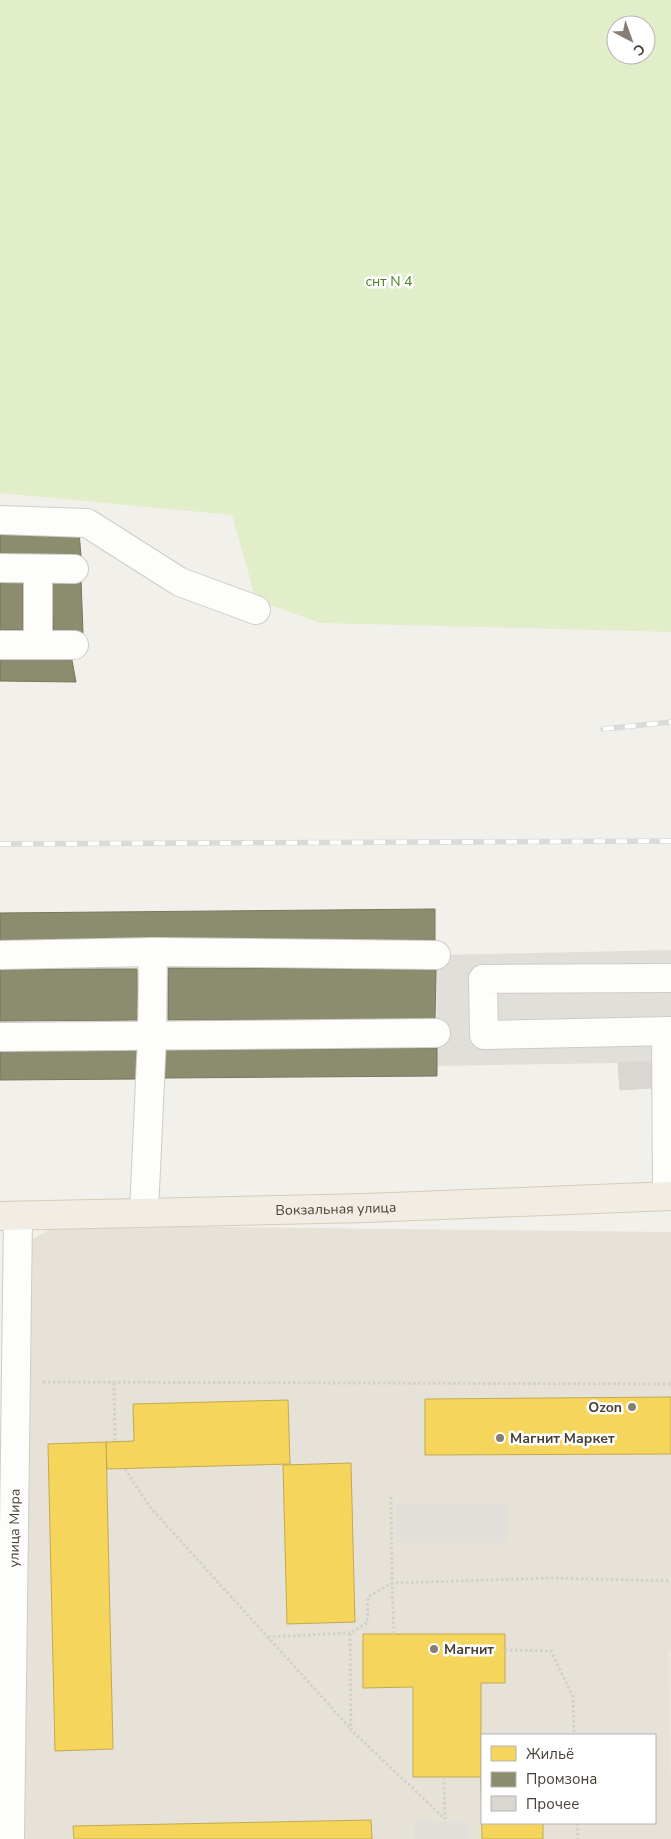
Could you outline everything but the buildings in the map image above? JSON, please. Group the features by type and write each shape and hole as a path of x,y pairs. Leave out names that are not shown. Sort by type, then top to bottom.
{"main road":[{"name":"Вокзальная улица","path":"9,1216 366,1208 669,1196"}],"street":[{"path":"0,520 87,523 180,582 256,610"},
{"path":"0,568 74,569"},
{"path":"38,568 38,645"},
{"path":"0,644 74,645"},
{"path":"144,1212 152,1037 153,952"},
{"path":"0,954 153,952 436,955"},
{"path":"669,1196 668,1031 484,1035 483,979 671,978"},
{"path":"0,1037 436,1034"},
{"name":"улица Мира","path":"9,1216 15,1382 7,1629 10,1839"}],"path":[{"path":"15,1382 671,1384"},
{"path":"114,1383 115,1442"},
{"path":"125,1469 149,1506 351,1730 445,1819 444,1777"},
{"path":"391,1497 394,1634"},
{"path":"267,1637 350,1633 366,1623 368,1598 392,1583 551,1578 671,1581"},
{"path":"350,1633 351,1730"},
{"path":"505,1650 551,1651 573,1697 574,1734"},
{"path":"577,1824 578,1839"}],"shaded area":[{"path":"671,950 671,1142 654,1142 651,1088 620,1090 618,1063 437,1066 436,955"},
{"path":"58,1225 671,1232 671,1839 22,1839 22,1258 32,1239"},
{"path":"396,1504 507,1504 507,1543 396,1543"},
{"path":"668,1650 671,1650 671,1789"},
{"path":"414,1821 469,1822 469,1839 414,1839"}],"green space":[{"name":"снт N 4","path":"0,0 671,0 671,632 320,623 256,600 232,515 0,493"}],"railway":[{"path":"603,729 671,722"},
{"path":"0,844 671,841"}],"place":[{"name":"Ozon","path":"632,1407"},
{"name":"Магнит Маркет","path":"500,1438"},
{"name":"Магнит","path":"434,1649"}]}
